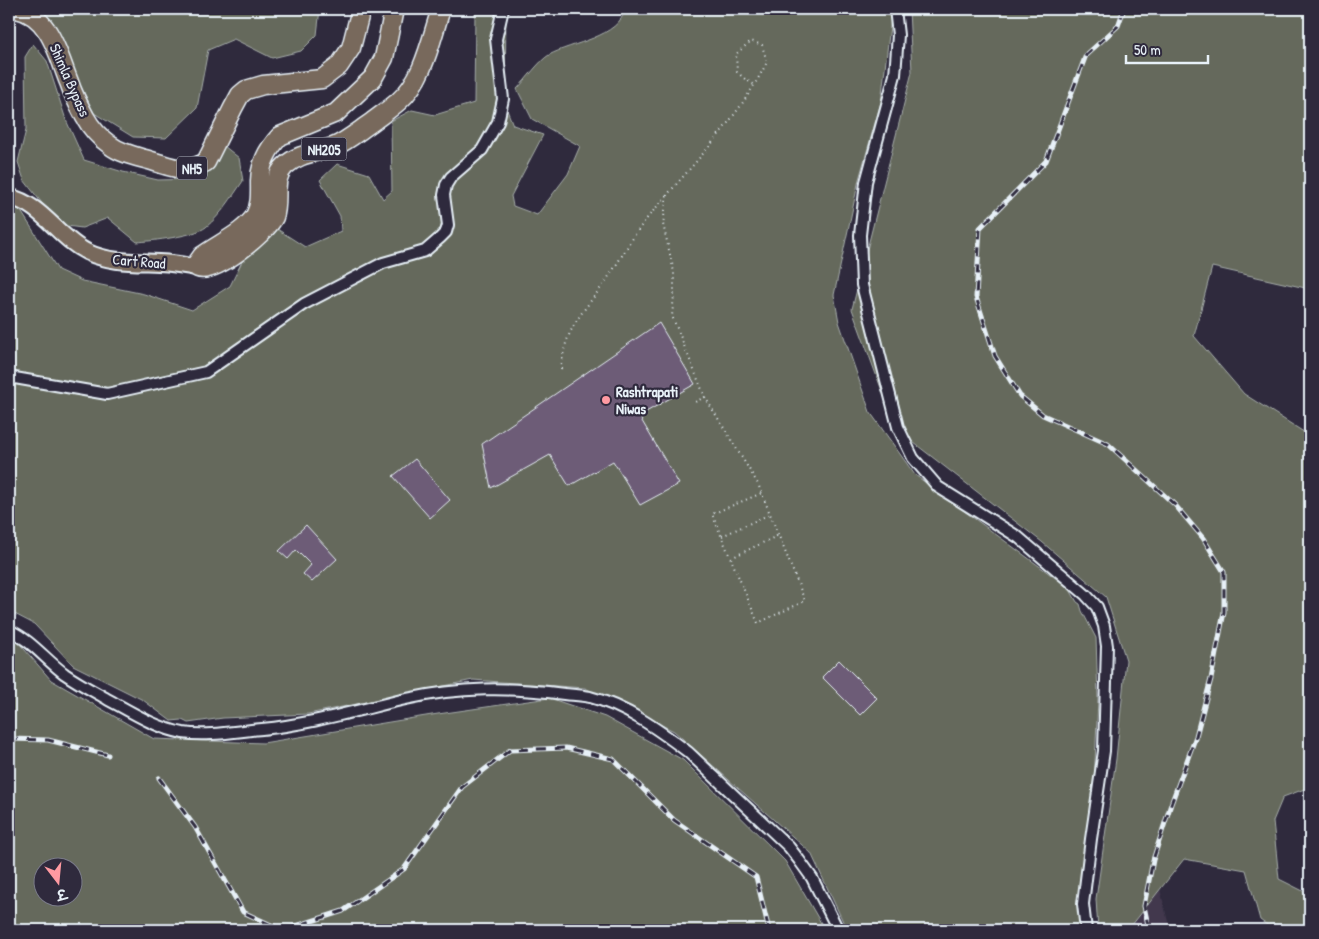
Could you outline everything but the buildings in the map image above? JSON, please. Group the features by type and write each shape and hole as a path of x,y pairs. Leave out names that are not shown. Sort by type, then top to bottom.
{"highway":[{"name":"Shimla Bypass","path":"16,9 32,15 48,32 85,118 99,136 111,147 122,152 182,170 198,167 206,162 240,95 246,90 263,85 322,78 339,66 351,48 361,9"},
{"name":"NH205","path":"394,9 384,58 373,78 336,114 280,136 274,142 268,150 261,169 259,206 255,215 247,225 202,256 197,263 198,268 204,270 210,268 233,256 271,223 276,208 277,179 283,168 295,158 334,146 366,126 400,100 417,77 441,9"}],"main road":[{"name":"Cart Road","path":"9,197 34,208 72,243 88,252 108,259 198,268"}],"street":[{"path":"9,377 107,394 206,372 304,304 383,263 426,251 446,232 448,225 444,195 451,177 482,150 498,122 503,98 496,39 502,9"},
{"path":"895,9 898,35 895,75 866,182 860,235 862,285 898,427 913,458 938,487 1018,537 1086,594 1097,607 1104,626 1107,646 1104,751 1083,904 1086,930"},
{"path":"9,630 30,642 64,673 77,681 137,716 166,729 184,733 222,732 288,726 449,691 526,689 589,697 610,704 630,713 670,738 688,752 789,847 812,878 838,930"}],"path":[{"path":"561,369 565,345 581,313 605,282 648,218 746,100 755,84 767,62 762,45 751,41 736,54 736,72 755,84"},
{"path":"667,195 663,224 674,272 672,316 705,397 758,484 762,493 779,536 806,601 758,623 712,514 762,493"},
{"path":"693,403 705,397"},
{"path":"721,536 770,514"},
{"path":"731,558 779,536"}],"shaded area":[{"path":"38,9 320,9 317,35 301,51 272,58 234,39 208,50 197,108 166,138 133,137 94,113 68,60"},
{"path":"478,9 506,9 505,105 513,125 543,135 511,196 513,206 537,215 568,174 580,146 532,119 517,89 549,55 605,33 621,19 625,9 892,9 881,102 859,179 834,295 839,322 870,412 915,475 1069,588 1080,604 1096,638 1098,699 1087,930 847,930 811,853 674,731 585,688 473,680 308,714 223,718 188,723 182,720 171,721 143,700 73,665 34,624 9,611 9,205 19,208 58,270 82,281 144,294 192,310 230,286 254,237 277,229 305,247 341,231 340,216 320,180 337,164 369,174 383,199 392,191 391,121 412,110 435,115 474,103 475,13"},
{"path":"909,9 1310,9 1310,289 1212,267 1194,336 1244,394 1310,436 1310,787 1283,797 1273,821 1279,879 1303,891 1310,908 1310,930 1274,930 1260,920 1246,870 1184,859 1128,930 1098,930 1096,899 1116,759 1126,660 1106,597 1042,542 896,429 852,309 912,72"},
{"path":"33,44 47,61 66,120 84,160 158,180 200,179 224,146 239,158 243,181 217,217 206,227 193,233 173,238 137,242 108,218 82,228 59,225 24,180 18,162 26,130 25,57"},
{"path":"9,638 18,642 51,680 154,739 263,743 549,698 605,717 683,760 785,861 825,930 9,930"},
{"path":"1160,889 1170,930 1133,930 1133,924"}],"railway":[{"path":"1124,9 1118,26 1086,55 1046,161 980,228 976,297 995,356 1020,396 1043,415 1108,444 1175,505 1203,538 1224,572 1224,612 1211,679 1196,736 1153,860 1144,906 1149,930"},
{"path":"9,739 48,740 108,755"},
{"path":"284,930 343,911 404,869 462,787 510,750 566,748 613,759 674,820 756,877 769,930"},
{"path":"159,778 195,827 243,912 282,930"}],"place":[{"name":"Rashtrapati Niwas","path":"606,400"}]}
